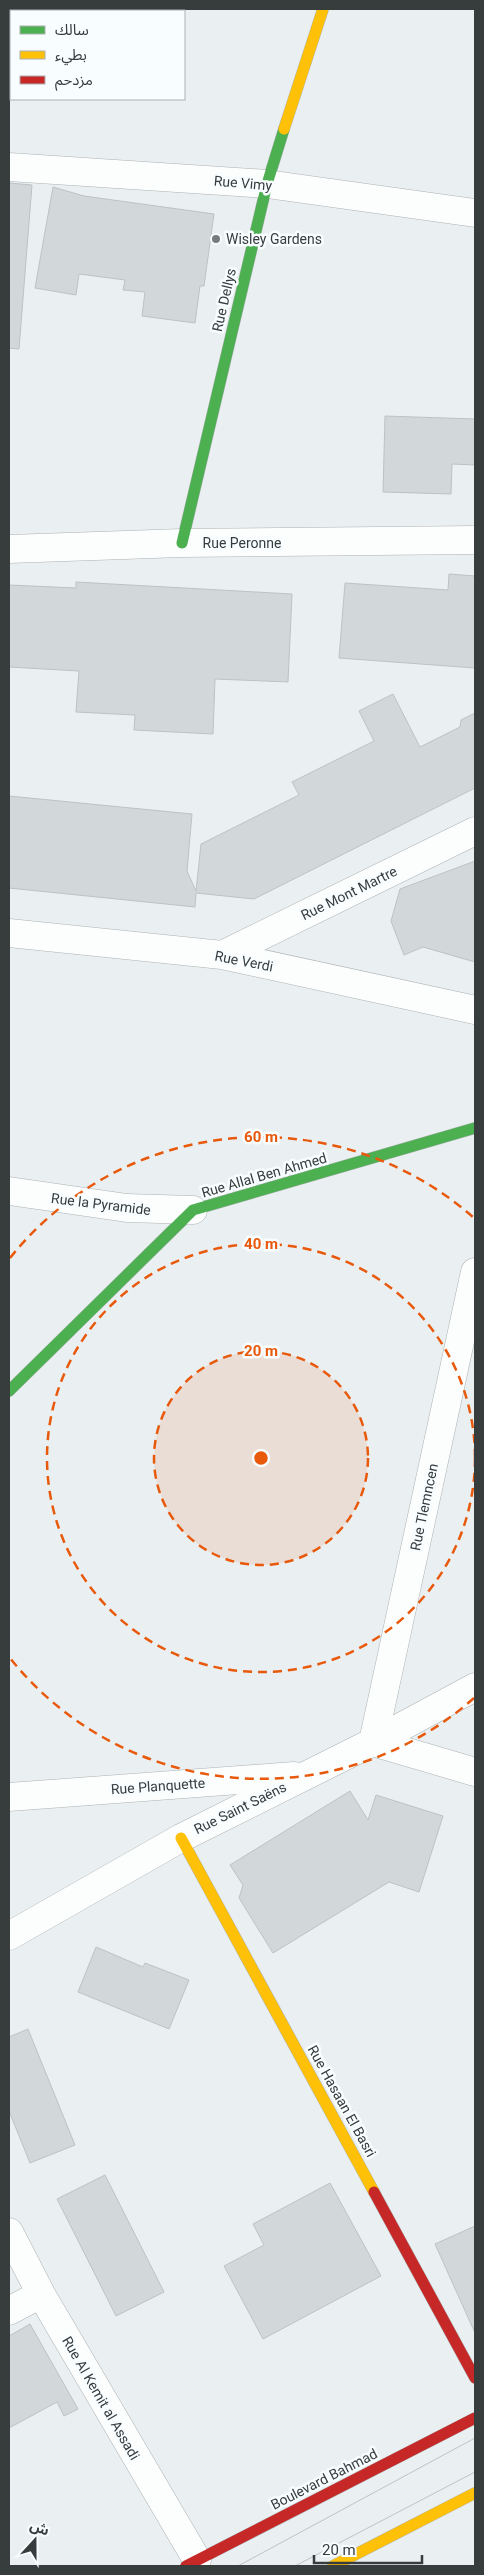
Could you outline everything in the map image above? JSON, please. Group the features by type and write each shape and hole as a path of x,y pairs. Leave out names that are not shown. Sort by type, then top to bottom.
{"street":[{"name":"Rue Dellys","path":"182,543 267,184 323,9"},
{"name":"Rue Vimy","path":"9,167 267,184 475,213"},
{"name":"Rue Peronne","path":"9,549 182,543 475,540"},
{"name":"Rue Mont Martre","path":"222,956 475,831"},
{"name":"Rue Verdi","path":"9,932 222,956 475,1010"},
{"name":"Rue Allal Ben Ahmed","path":"9,1390 193,1210 271,1189 475,1128"},
{"name":"Rue la Pyramide","path":"9,1191 127,1208 193,1210"},
{"name":"Rue Tlemncen","path":"373,1742 475,1272"},
{"name":"Rue Saint Saëns","path":"9,1936 182,1838 373,1742 475,1687"},
{"path":"373,1742 475,1772"},
{"name":"Rue Planquette","path":"9,1797 308,1775"},
{"name":"Rue Hasaan El Basri","path":"182,1838 475,2378"},
{"name":"Rue Al Kemit al Assadi","path":"9,2232 41,2294 192,2563"},
{"path":"9,2311 41,2294"},
{"name":"Boulevard Bahmad","path":"192,2563 475,2418"},
{"path":"333,2566 475,2493"}],"building":[{"path":"9,183 32,185 19,349 9,348"},
{"path":"53,187 84,196 214,214 204,286 200,286 195,323 142,316 145,292 123,290 125,280 79,274 76,295 35,288"},
{"path":"385,416 475,419 475,465 452,464 451,494 383,492"},
{"path":"449,574 475,576 475,668 339,658 345,583 448,590"},
{"path":"76,582 292,594 288,682 215,679 213,734 134,730 135,715 76,712 79,671 9,667 9,585 76,588"},
{"path":"393,694 420,747 460,727 461,720 475,713 475,788 254,899 196,893 195,907 9,888 9,796 192,814 187,871 196,891 201,844 299,795 292,782 374,741 359,711"},
{"path":"475,861 475,962 423,947 404,955 391,921 400,889"},
{"path":"350,1791 368,1820 376,1795 443,1816 419,1892 389,1882 273,1953 239,1898 243,1885 230,1865"},
{"path":"96,1947 143,1967 145,1963 189,1980 169,2029 78,1992"},
{"path":"28,2029 75,2145 30,2163 9,2111 9,2037"},
{"path":"105,2175 164,2292 116,2316 57,2199"},
{"path":"330,2183 381,2276 263,2339 224,2266 264,2245 253,2224"},
{"path":"475,2226 475,2333 435,2244"},
{"path":"30,2324 78,2409 64,2416 57,2402 9,2428 9,2336"}],"tram line":[{"path":"238,2566 475,2438"},
{"path":"295,2566 475,2472"}],"traffic: fast":[{"path":"182,543 267,184 284,129"},
{"path":"9,1391 193,1210 475,1128"}],"traffic: slow":[{"path":"284,129 323,9"},
{"path":"181,1838 374,2192"},
{"path":"333,2566 475,2493"}],"traffic: jam":[{"path":"374,2192 475,2378"},
{"path":"186,2566 475,2418"}],"place":[{"name":"Wisley Gardens","path":"216,239"}]}
